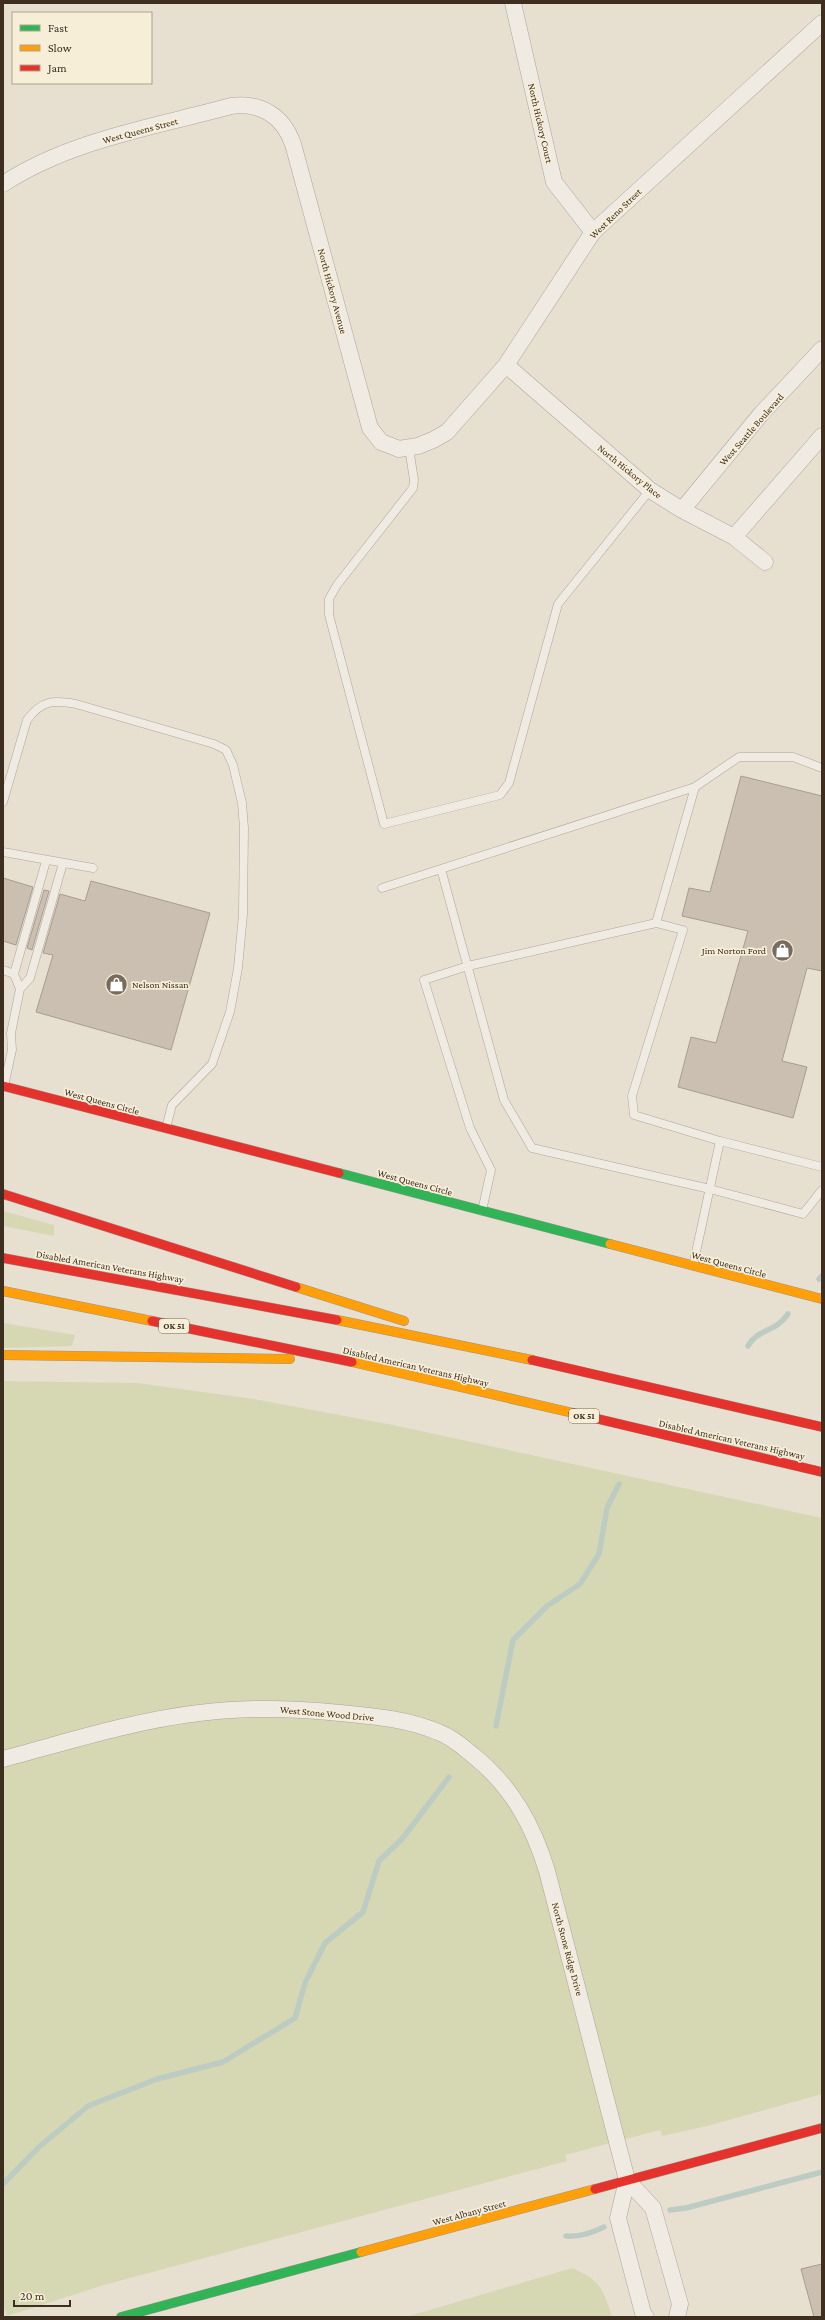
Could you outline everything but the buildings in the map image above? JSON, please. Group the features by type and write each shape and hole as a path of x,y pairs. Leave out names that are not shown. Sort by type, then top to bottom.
{"main road":[{"name":"West Queens Circle","path":"3,1086 822,1299"},
{"path":"3,1194 411,1323"},
{"name":"Disabled American Veterans Highway","path":"3,1258 281,1308 516,1357 822,1427"},
{"name":"Disabled American Veterans Highway","path":"3,1291 345,1360 822,1472"},
{"path":"426,1328 516,1357"},
{"path":"3,1355 345,1360"},
{"name":"West Albany Street","path":"122,2317 822,2128"}],"street":[{"name":"North Hickory Court","path":"513,3 554,182 593,232"},
{"name":"West Reno Street","path":"404,448 433,440 447,432 506,365 593,232 822,23"},
{"name":"West Queens Street","path":"3,184 40,163 70,151 231,106 243,105 260,108 281,121"},
{"name":"North Hickory Avenue","path":"281,121 290,136 298,162 370,428 381,442 404,448"},
{"name":"West Seattle Boulevard","path":"682,510 761,414 822,349"},
{"name":"North Hickory Place","path":"506,365 650,490 682,510 734,538 766,562"},
{"path":"734,538 822,436"},
{"name":"West Stone Wood Drive","path":"3,1759 148,1721 198,1713 247,1708 297,1709 405,1721 438,1732 459,1743"},
{"name":"North Stone Ridge Drive","path":"459,1743 507,1788 524,1813 538,1841 548,1870 627,2180 618,2218 643,2313 646,2317"},
{"name":"North Stone Ridge Drive","path":"627,2180 653,2208 680,2304 677,2317"}],"lane":[{"path":"404,448 414,480 413,488 337,585 329,599 329,615 384,824 500,794 510,783 558,604 650,490"},
{"path":"3,802 27,720 35,709 46,703 60,701 76,704 214,744 226,750 233,765 242,803 244,828 243,914 235,991 212,1064 172,1105 166,1129"},
{"path":"382,888 695,787 739,757 793,757 822,768"},
{"path":"656,923 695,787"},
{"path":"3,852 46,861 93,868"},
{"path":"20,989 14,974 46,861"},
{"path":"3,1086 12,1050 7,1032 20,989 30,978 63,863"},
{"path":"441,869 504,1100 532,1148 710,1189 803,1214 822,1190"},
{"path":"482,1211 491,1170 470,1128 424,980 468,966 656,923 683,930 632,1096 634,1115 720,1141 822,1167"},
{"path":"3,970 14,974"},
{"path":"693,1266 720,1141"}],"green space":[{"path":"3,1211 54,1225 54,1236 3,1226"},
{"path":"3,1323 75,1335 72,1346 3,1348"},
{"path":"3,1381 137,1383 254,1399 393,1425 822,1518 822,2094 707,2126 662,2136 660,2130 565,2155 567,2161 104,2285 7,2316 3,2304"},
{"path":"572,2268 595,2281 600,2287 612,2317 406,2317"}],"waterway":[{"path":"819,1279 822,1276"},
{"path":"748,1346 756,1336 778,1324 788,1314"},
{"path":"496,1726 513,1640 547,1606 580,1584 599,1554 607,1508 619,1484"},
{"path":"3,2184 39,2147 88,2106 157,2079 223,2062 295,2018 305,1983 325,1943 363,1912 379,1861 402,1839 449,1777"},
{"path":"670,2210 686,2208 822,2172"},
{"path":"566,2236 585,2234 604,2227"}],"traffic: fast":[{"path":"339,1173 610,1244"},
{"path":"121,2317 361,2252"}],"traffic: slow":[{"path":"610,1244 822,1299"},
{"path":"296,1287 404,1321"},
{"path":"3,1291 152,1321"},
{"path":"337,1320 532,1360"},
{"path":"3,1355 290,1359"},
{"path":"352,1362 573,1413"},
{"path":"361,2252 595,2189"}],"traffic: jam":[{"path":"3,1086 339,1173"},
{"path":"3,1194 296,1287"},
{"path":"3,1258 337,1320"},
{"path":"152,1321 352,1362"},
{"path":"532,1360 822,1427"},
{"path":"573,1413 822,1472"},
{"path":"595,2189 822,2128"}],"place":[{"name":"Jim Norton Ford","path":"782,950"},
{"name":"Nelson Nissan","path":"117,984"}]}
